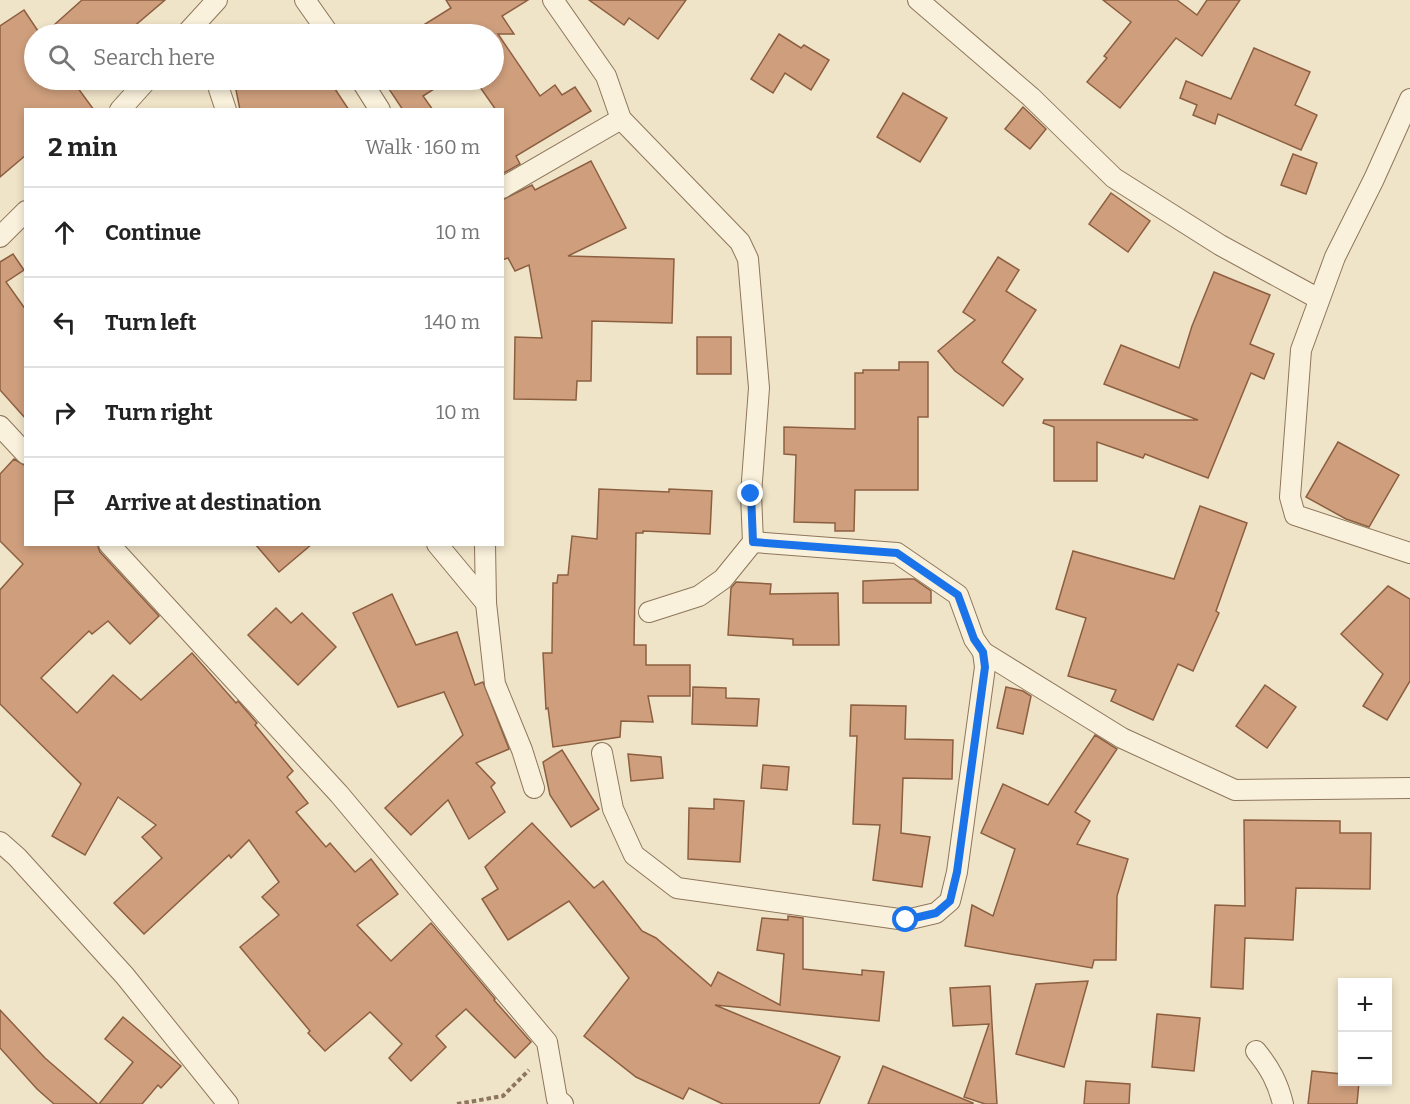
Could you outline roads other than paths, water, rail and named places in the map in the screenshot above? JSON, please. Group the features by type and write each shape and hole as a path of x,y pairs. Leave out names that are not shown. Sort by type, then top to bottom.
{"street":[{"path":"199,24 217,0"},
{"path":"305,0 322,24"},
{"path":"553,0 606,76 621,119 740,242 748,260 759,388 751,494 753,542 723,579 699,596 649,612"},
{"path":"918,0 1031,97 1114,178 1220,245 1319,299"},
{"path":"122,108 138,90"},
{"path":"219,90 225,108"},
{"path":"368,90 380,108"},
{"path":"1410,99 1335,256 1300,350 1290,497 1294,515 1410,553"},
{"path":"504,187 621,119"},
{"path":"0,237 24,213"},
{"path":"0,426 24,452"},
{"path":"753,542 897,553 958,595 974,639 983,652 1122,738 1235,790 1410,788"},
{"path":"111,546 339,794 547,1042 557,1099 562,1104"},
{"path":"439,546 486,603"},
{"path":"485,546 486,603 495,684 522,750 534,788"},
{"path":"602,753 613,809 634,855 677,888 906,920 936,913 950,901 957,872 985,667 983,652"},
{"path":"0,842 17,857 124,976 228,1104"},
{"path":"1256,1051 1271,1069 1283,1104"}]}
